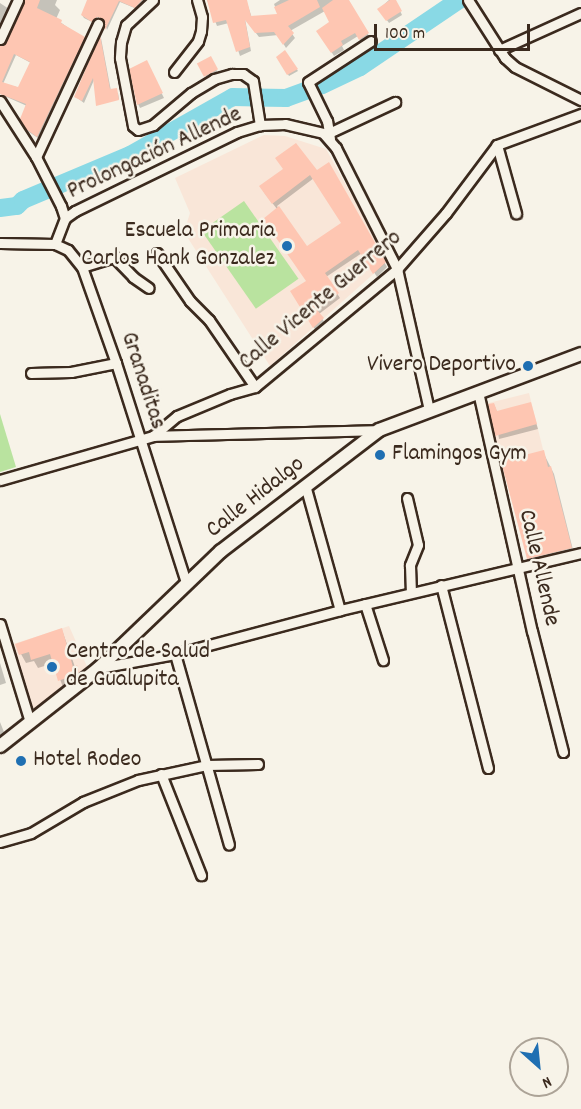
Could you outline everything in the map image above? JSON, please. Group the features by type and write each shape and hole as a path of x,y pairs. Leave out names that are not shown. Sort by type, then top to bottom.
{"main road":[{"name":"Calle Hidalgo","path":"0,746 98,669 186,582 221,551 379,430 581,354"}],"street":[{"path":"0,39 18,0"},
{"path":"153,0 126,25 121,42 120,58 130,120 135,128 153,125 178,102 214,79 243,74 249,77 254,86 260,125"},
{"path":"174,72 198,41 201,17 197,0"},
{"path":"469,1 498,50 515,67 581,100"},
{"path":"498,50 581,13"},
{"path":"36,157 98,24"},
{"path":"371,41 308,82 330,135 397,269 429,410"},
{"path":"0,101 36,157 65,218 55,244 0,243"},
{"path":"330,135 395,102"},
{"path":"516,213 497,145 581,114"},
{"name":"Prolongación Allende","path":"65,218 206,146 260,125 285,124 315,129 330,135"},
{"name":"Calle Vicente Guerrero","path":"153,436 177,416 230,394 255,387 397,269 447,213 497,145"},
{"name":"Granaditas","path":"55,244 68,250 82,267 116,363 186,582"},
{"path":"157,253 190,301 202,310 255,387"},
{"path":"82,267 114,257 133,277 149,288"},
{"path":"32,373 70,372 116,363"},
{"name":"Calle Allende","path":"478,392 563,752"},
{"path":"0,480 153,436 379,430"},
{"path":"305,485 339,610"},
{"path":"408,498 418,545 410,565 411,592"},
{"path":"98,669 175,654 411,592 581,553"},
{"path":"441,585 488,768"},
{"path":"364,604 382,660"},
{"path":"0,624 30,722"},
{"path":"175,654 229,845"},
{"path":"0,842 31,833 83,802 114,788 161,774 207,765 258,764"},
{"path":"161,774 201,875"}],"shaded area":[{"name":"Escuela Primaria Carlos Hank Gonzalez","path":"264,135 285,136 326,149 388,261 270,366 184,232 190,213 175,178"},
{"path":"529,393 547,467 502,478 483,404"},
{"name":"Centro de Salud de Gualupita","path":"69,626 89,671 41,709 32,708 10,645"}],"green space":[{"path":"244,201 298,279 256,309 201,231"},
{"path":"0,414 16,467 0,472"}],"building":[{"path":"25,0 40,0 37,8 62,20 61,23 85,37 37,137 26,129 20,119 26,104 0,94 0,46 6,42","holes":["14,54 30,62 18,87 2,82"]},
{"path":"87,0 142,0 135,8 119,1 105,30 101,18 97,17 92,22 81,15"},
{"path":"207,0 247,0 251,16 277,14 274,7 289,0 317,0 320,7 288,26 294,33 283,45 274,32 255,33 245,20 250,47 236,52 226,20 213,23"},
{"path":"333,0 349,0 369,33 359,40 355,33 341,41 343,45 331,53 316,31 329,22 322,8"},
{"path":"390,0 396,0 402,11 386,21 377,9"},
{"path":"100,35 110,89 117,88 119,100 96,106 93,78 82,101 74,97"},
{"path":"285,50 298,69 287,75 276,57"},
{"path":"211,56 218,69 204,77 197,64"},
{"path":"147,60 163,93 137,105 129,69"},
{"path":"296,143 317,170 329,162 386,262 373,274 358,250 325,273 339,293 317,310 324,318 313,328 290,291 306,281 263,219 279,206 307,246 341,223 310,175 272,204 259,186 283,169 275,158"},
{"path":"531,402 537,424 495,436 488,404 494,403 497,411"},
{"path":"544,450 548,467 551,466 572,548 527,559 501,461"},
{"path":"62,628 73,667 77,665 80,673 58,681 50,654 31,660 29,652 19,655 15,644"}],"waterway":[{"path":"0,208 17,206 23,200 130,155 233,97 286,98 322,85 360,67 459,0"}],"place":[{"name":"Escuela Primaria Carlos Hank Gonzalez","path":"287,246"},
{"name":"Vivero Deportivo","path":"528,366"},
{"name":"Flamingos Gym","path":"380,455"},
{"name":"Centro de Salud de Gualupita","path":"52,667"},
{"name":"Hotel Rodeo","path":"21,761"}]}
